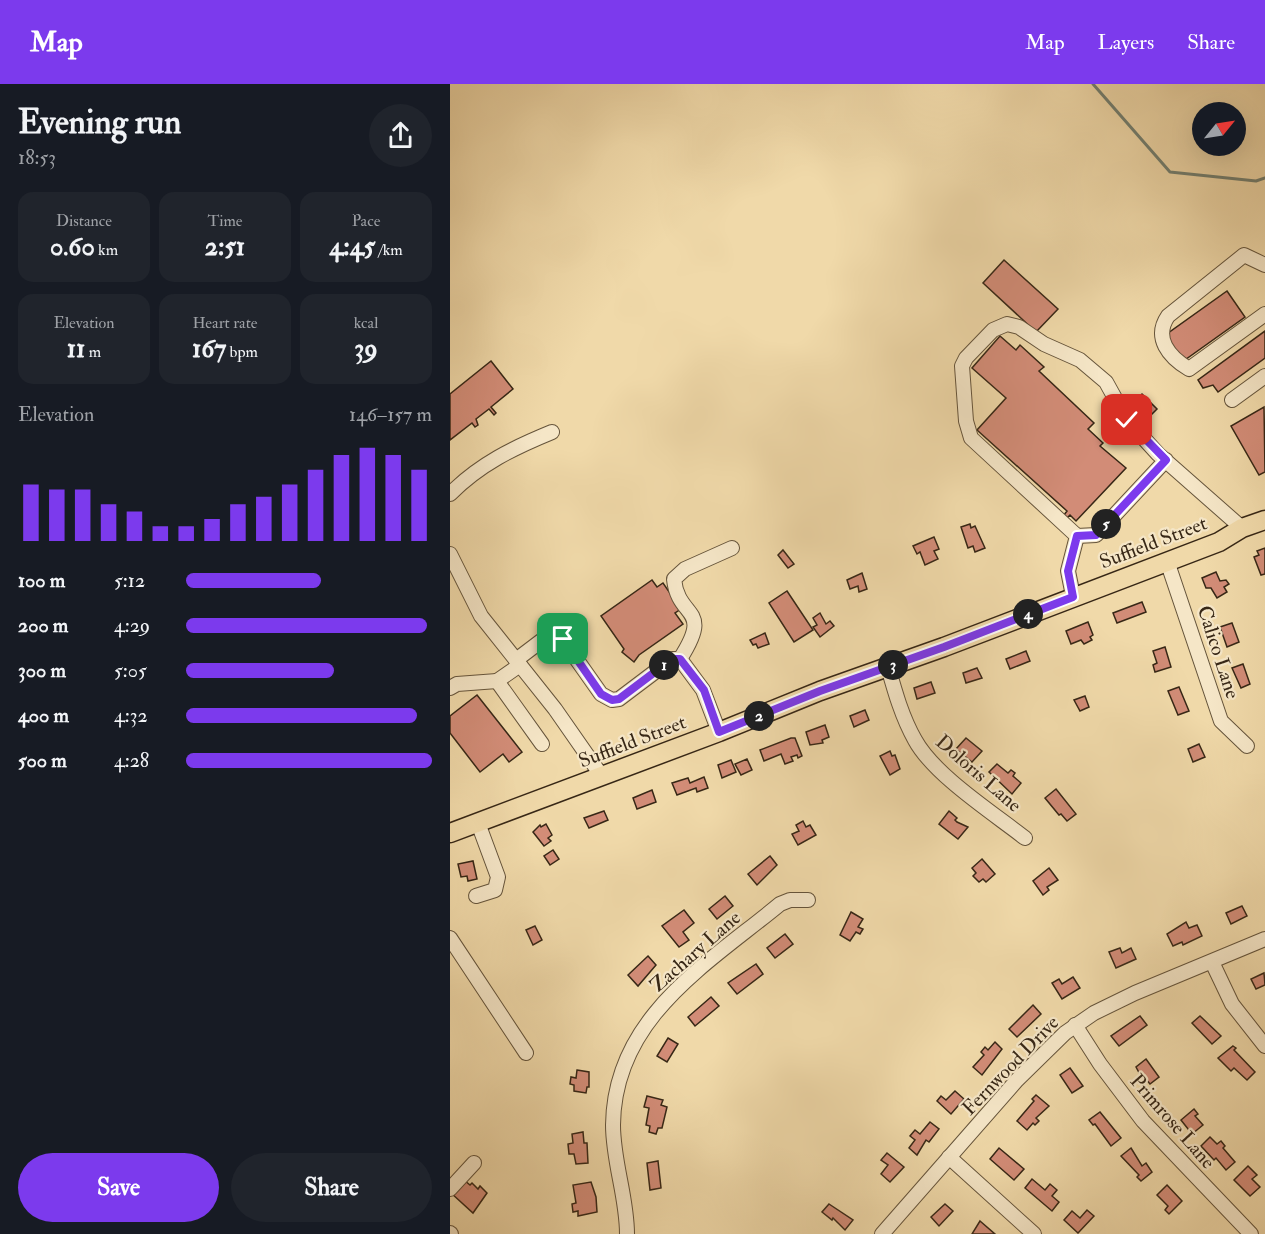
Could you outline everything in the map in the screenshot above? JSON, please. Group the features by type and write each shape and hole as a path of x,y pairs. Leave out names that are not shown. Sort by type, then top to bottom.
{"main road":[{"name":"Suffield Street","path":"450,833 719,732 820,691 1219,542 1242,528 1265,520"}],"street":[{"path":"1265,265 1244,255 1168,316 1161,326 1161,337 1176,361 1189,369 1265,314"},
{"path":"1166,460 1096,535 1077,536 971,438 966,421 962,366 966,358 993,330 1007,324 1018,327 1044,344 1080,360 1106,382 1127,420 1166,460 1242,528"},
{"path":"1232,400 1265,376"},
{"path":"450,494 486,464 511,449 552,432"},
{"path":"1073,597 1068,571 1077,536"},
{"path":"680,659 692,641 696,630 694,618 675,588 674,579 685,568 732,548"},
{"path":"450,554 481,616 518,662 601,775"},
{"name":"Calico Lane","path":"1167,561 1221,721 1247,746"},
{"path":"450,688 457,684 497,681 553,632 558,633 601,694 612,700 619,699 672,659 680,659"},
{"path":"680,659 704,690 719,732"},
{"name":"Doloris Lane","path":"888,667 902,715 928,759 1025,838"},
{"path":"497,681 542,744"},
{"path":"476,896 495,890 498,878 478,823"},
{"name":"Zachary Lane","path":"627,1234 613,1126 619,1081 634,1042 672,993 780,904 790,900 808,900"},
{"path":"450,938 526,1053"},
{"name":"Fernwood Drive","path":"882,1234 1035,1061 1075,1025 1135,993 1265,939"},
{"path":"1212,962 1232,1004 1265,1046"},
{"name":"Primrose Lane","path":"1075,1025 1100,1064 1143,1121 1251,1234"},
{"path":"949,1157 1034,1234"},
{"path":"450,1189 474,1163"}],"building":[{"path":"1004,260 1058,309 1036,332 983,283"},
{"path":"1227,291 1245,317 1182,362 1164,336"},
{"path":"1265,331 1265,358 1218,392 1213,385 1203,388 1198,380"},
{"path":"1000,336 1016,350 1020,345 1044,367 1039,371 1094,423 1088,429 1103,443 1100,446 1126,468 1076,521 1070,515 1067,518 1064,515 1067,511 977,430 1006,398 972,368"},
{"path":"491,361 513,389 491,407 496,413 494,415 489,409 476,419 478,425 475,427 472,423 450,440 450,394"},
{"path":"1142,394 1157,409 1142,424 1127,410"},
{"path":"1264,407 1265,472 1259,475 1231,426"},
{"path":"970,524 971,528 975,526 985,548 975,552 973,546 968,548 961,527"},
{"path":"934,537 939,549 934,551 938,559 925,565 920,552 917,554 913,546"},
{"path":"1265,548 1265,574 1261,575 1254,557 1259,555 1257,551"},
{"path":"783,550 794,564 788,568 778,555"},
{"path":"1216,572 1220,581 1226,580 1229,584 1224,587 1227,592 1217,598 1211,588 1206,588 1202,578"},
{"path":"862,573 867,589 859,592 858,586 850,589 847,580"},
{"path":"652,580 657,587 663,583 681,609 675,613 683,624 639,655 634,662 622,652 624,649 601,616"},
{"path":"787,591 813,630 794,642 769,603"},
{"path":"1142,602 1146,612 1117,623 1113,613"},
{"path":"820,613 826,624 830,621 834,626 820,637 813,627 817,625 813,618"},
{"path":"1088,622 1093,635 1090,637 1092,640 1084,644 1081,640 1071,644 1066,631"},
{"path":"1232,623 1239,642 1227,647 1220,627"},
{"path":"765,633 769,644 758,648 756,644 753,645 750,640"},
{"path":"1165,647 1171,667 1155,672 1153,665 1157,663 1153,651"},
{"path":"1026,651 1030,661 1010,669 1006,659"},
{"path":"1243,664 1250,684 1241,688 1232,668"},
{"path":"977,668 982,678 966,683 963,673"},
{"path":"931,682 935,693 917,699 914,688"},
{"path":"1179,687 1189,711 1178,715 1168,691"},
{"path":"477,695 522,752 509,762 503,754 480,772 450,733 450,716"},
{"path":"1085,696 1089,707 1080,711 1074,700"},
{"path":"865,710 869,720 854,727 850,716"},
{"path":"825,725 829,737 822,740 823,743 810,745 806,732"},
{"path":"795,738 802,756 791,757 793,761 785,764 781,754 764,761 760,750"},
{"path":"966,738 982,751 972,762 956,749"},
{"path":"1199,744 1205,757 1193,762 1188,749"},
{"path":"890,751 892,756 895,755 900,769 890,775 880,756"},
{"path":"747,759 752,770 741,775 735,764"},
{"path":"731,760 736,772 722,778 718,765"},
{"path":"997,764 1008,773 1011,770 1015,773 1013,776 1021,783 1012,794 989,772"},
{"path":"704,777 708,788 697,792 696,788 677,795 672,783 688,778 690,783"},
{"path":"1056,789 1076,814 1067,821 1045,798"},
{"path":"652,790 656,802 637,809 633,798"},
{"path":"604,811 608,820 589,828 584,818"},
{"path":"949,811 957,818 955,820 957,822 968,827 958,839 939,824"},
{"path":"803,821 806,827 810,825 816,835 798,845 792,834 799,831 796,825"},
{"path":"546,824 552,835 548,838 551,841 544,846 533,832 540,825 541,827"},
{"path":"553,850 559,859 550,865 544,856"},
{"path":"770,856 777,865 757,885 748,874"},
{"path":"982,859 995,874 986,882 983,879 979,882 973,876 976,873 972,868"},
{"path":"473,861 477,879 468,881 467,876 461,877 458,864"},
{"path":"1049,868 1058,880 1047,887 1049,890 1043,895 1033,881"},
{"path":"725,896 733,906 717,919 709,909"},
{"path":"1242,906 1247,916 1231,924 1226,913"},
{"path":"684,910 694,923 683,932 689,940 679,947 662,926"},
{"path":"851,912 863,919 858,927 863,929 860,934 856,932 850,941 840,935"},
{"path":"1186,922 1189,928 1197,925 1202,936 1183,945 1182,942 1173,946 1167,934"},
{"path":"535,926 542,940 533,945 526,930"},
{"path":"785,934 793,944 775,958 767,948"},
{"path":"1120,948 1122,953 1131,948 1136,959 1116,968 1109,952"},
{"path":"648,956 656,965 638,986 628,975"},
{"path":"756,964 763,974 737,994 728,983"},
{"path":"1264,973 1265,985 1256,989 1251,979"},
{"path":"1073,977 1080,988 1062,999 1052,983 1059,979 1062,984"},
{"path":"711,997 719,1006 695,1026 688,1017"},
{"path":"1033,1005 1041,1014 1017,1037 1009,1029"},
{"path":"1140,1016 1147,1025 1119,1046 1111,1036"},
{"path":"1200,1016 1221,1036 1212,1044 1192,1023"},
{"path":"668,1038 678,1044 667,1062 657,1056"},
{"path":"995,1042 1002,1049 982,1075 973,1067 984,1055 981,1052 985,1047 988,1050"},
{"path":"1233,1046 1236,1048 1234,1050 1255,1072 1247,1080 1234,1068 1231,1071 1218,1058"},
{"path":"1146,1059 1159,1077 1150,1084 1145,1078 1143,1080 1136,1067"},
{"path":"1070,1068 1083,1086 1072,1093 1060,1075"},
{"path":"577,1070 589,1072 589,1087 586,1093 574,1091 574,1085 570,1084 571,1077 576,1078"},
{"path":"955,1091 964,1099 951,1114 937,1101 941,1096 946,1100"},
{"path":"1036,1095 1049,1106 1036,1118 1039,1121 1035,1125 1033,1123 1027,1130 1017,1121 1034,1101 1032,1099"},
{"path":"647,1096 663,1100 661,1105 667,1107 662,1128 658,1128 656,1134 649,1132 650,1126 646,1125 649,1108 644,1107"},
{"path":"1194,1109 1198,1114 1195,1116 1203,1125 1192,1134 1181,1120"},
{"path":"1100,1112 1121,1138 1111,1146 1095,1124 1093,1125 1089,1120"},
{"path":"930,1122 939,1129 929,1142 926,1140 917,1155 909,1148 915,1140 910,1136 915,1130 920,1134"},
{"path":"583,1132 584,1143 587,1143 588,1163 576,1164 574,1154 569,1154 568,1144 573,1143 572,1134"},
{"path":"1210,1137 1217,1144 1221,1141 1225,1146 1223,1148 1235,1162 1226,1170 1201,1146"},
{"path":"999,1148 1024,1169 1014,1180 990,1159"},
{"path":"1131,1148 1142,1166 1146,1163 1152,1172 1141,1181 1137,1177 1139,1175 1121,1156"},
{"path":"887,1153 904,1167 890,1182 881,1174 888,1165 881,1160"},
{"path":"658,1161 661,1188 650,1190 647,1163"},
{"path":"1248,1166 1257,1175 1252,1179 1260,1187 1250,1196 1234,1180"},
{"path":"1032,1179 1045,1190 1050,1184 1057,1190 1052,1196 1059,1202 1052,1211 1025,1188"},
{"path":"464,1180 470,1185 472,1183 478,1189 480,1186 487,1193 473,1213 451,1193"},
{"path":"591,1182 596,1197 597,1212 578,1216 578,1211 573,1212 572,1204 576,1203 573,1185"},
{"path":"1167,1185 1182,1201 1169,1214 1165,1210 1168,1206 1157,1195"},
{"path":"829,1204 853,1220 845,1230 833,1218 832,1220 822,1212"},
{"path":"945,1204 953,1211 939,1226 931,1217"},
{"path":"1087,1210 1094,1216 1078,1233 1064,1220 1072,1211 1080,1218"},
{"path":"980,1221 995,1234 972,1234"}],"waterway":[{"path":"1093,84 1170,172 1256,181 1265,178"}],"route":[{"path":"563,639 606,699 619,699 672,659 680,659 704,690 719,732 820,691 944,647 1073,597 1068,582 1068,571 1077,536 1082,538 1096,535 1166,460 1127,420"}]}
